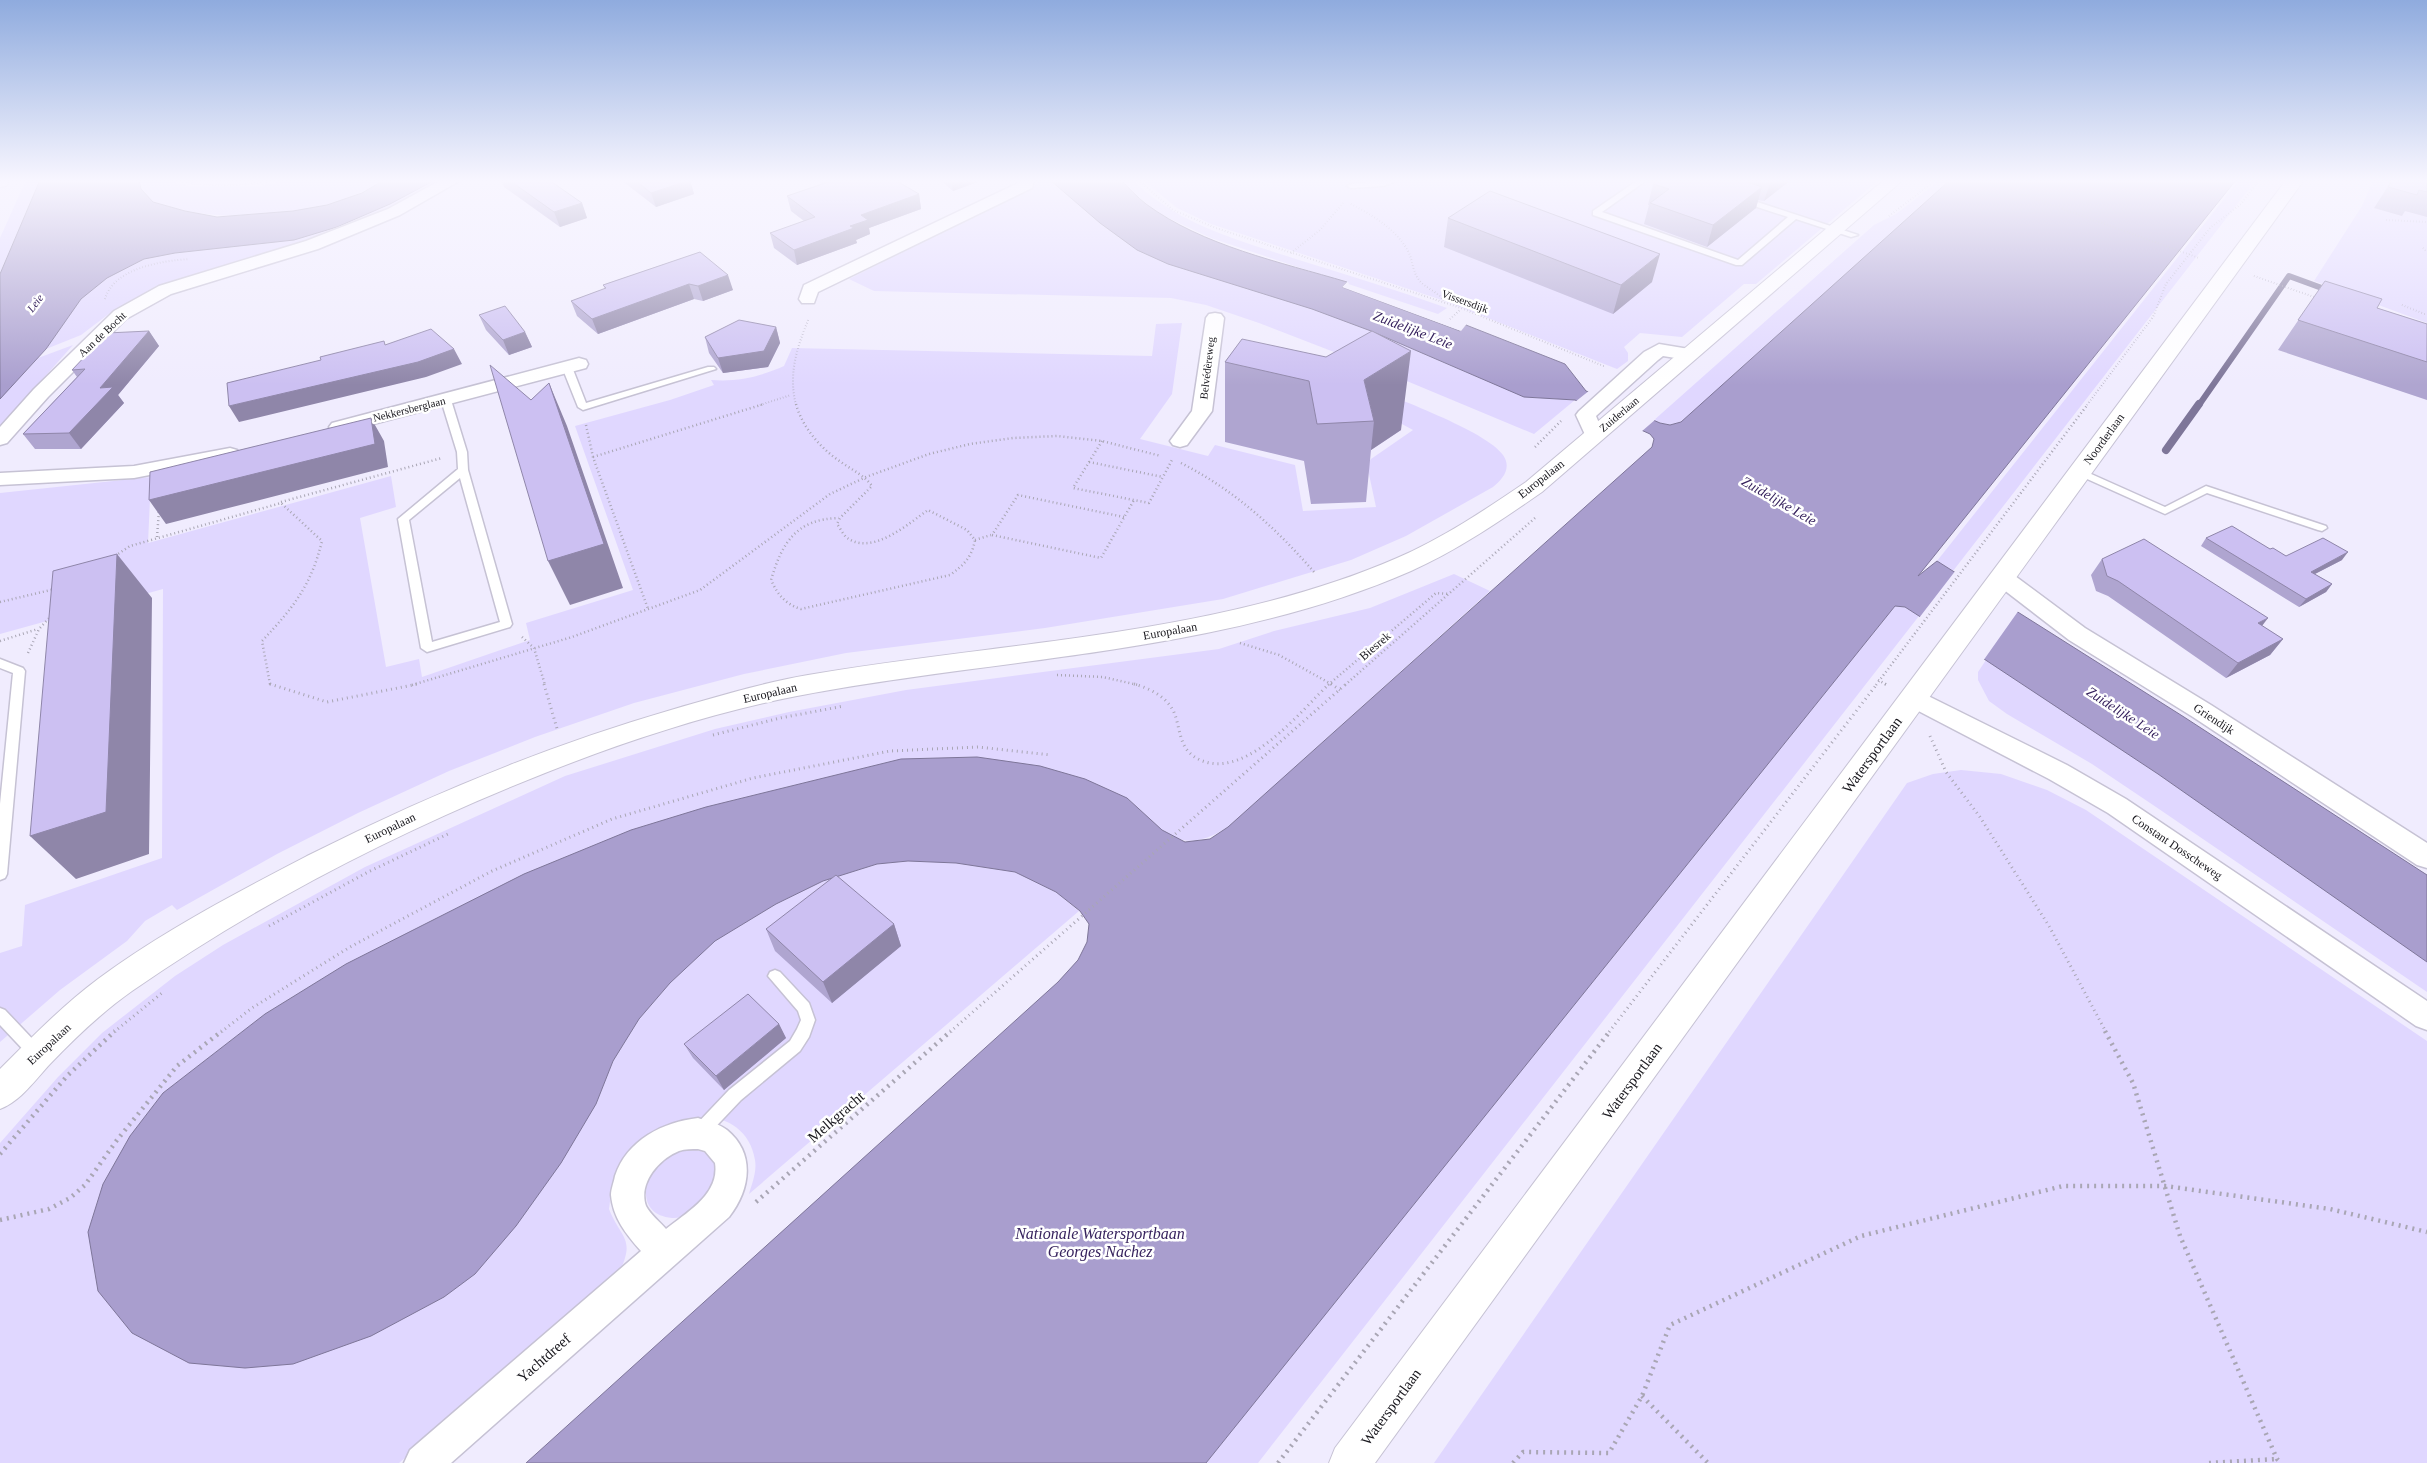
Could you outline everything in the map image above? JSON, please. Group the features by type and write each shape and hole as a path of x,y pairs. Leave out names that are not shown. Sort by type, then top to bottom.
{"street":[{"name":"Aan de Bocht","path":"0,439 41,393 120,314 165,290 228,269 304,248"},
{"path":"808,299 810,289 894,248"},
{"name":"Zuiderlaan","path":"1595,425 1634,402 1813,248"},
{"name":"Noorderlaan","path":"1914,698 2245,248"},
{"name":"Belvédèreweg","path":"1180,441 1202,411 1215,318"},
{"name":"Zuiderlaan","path":"1595,425 1612,392 1659,350 1688,354"},
{"name":"Nekkersberglaan","path":"319,432 573,365"},
{"name":"Europalaan","path":"0,1093 37,1054 106,992 188,937 264,893 417,815 564,752 638,728 803,685 897,670 1136,638 1202,626 1260,612 1331,591 1387,571 1441,546 1498,512 1534,487 1595,425"},
{"path":"0,480 134,472 247,450"},
{"name":"Griendijk","path":"2000,582 2077,634 2202,711 2427,857"},
{"name":"Constant Dosscheweg","path":"1914,698 2058,772 2116,806 2427,1017"},
{"name":"Watersportlaan","path":"1350,1463 1914,698"},
{"path":"665,1253 631,1212 627,1195 631,1176 642,1158 658,1144 678,1136 698,1134"},
{"name":"Yachtdreef","path":"423,1463 715,1210 726,1193 732,1176 731,1161 724,1147 713,1138 698,1134"}],"lane":[{"path":"1697,248 1739,263 1756,248"},
{"path":"573,365 583,407 711,369"},
{"path":"446,400 462,452 463,470 506,624 428,648 403,519 463,470"},
{"path":"2080,472 2165,511 2206,489 2322,528"},
{"path":"0,663 20,671 0,874"},
{"path":"698,1134 735,1095 794,1046 804,1032 808,1020 804,1008 775,976"},
{"path":"0,1015 37,1054"}],"path":[{"name":"Vissersdijk","path":"1277,248 1461,308 1629,376"},
{"path":"1290,253 1298,248"},
{"path":"1406,248 1416,275 1426,288 1443,298 1445,303"},
{"path":"2172,248 2199,258"},
{"path":"1278,1463 1966,567 2153,317 2166,284 2194,248"},
{"path":"2423,248 2427,251"},
{"path":"2269,282 2326,301"},
{"path":"808,299 813,308 803,330 790,374 791,395 801,416 816,439 836,459 866,477 872,486 866,496 839,518 837,524 841,534 854,542 873,542 889,538 928,510 967,530 975,540 974,553 964,565 950,574 801,609 788,606 780,599 771,580 787,542 816,521 827,517 839,518"},
{"path":"2402,305 2427,315"},
{"path":"1450,319 1461,308"},
{"path":"592,457 686,430 791,395"},
{"path":"583,407 592,457 648,609"},
{"path":"1535,447 1566,416"},
{"path":"281,502 322,541 317,566 302,598 262,641 270,684 327,702 421,683 534,648 700,590 830,494 866,477 929,454 970,444 1013,438 1057,436 1102,441 1140,449 1205,474 1234,493 1294,547 1331,591"},
{"path":"1102,441 1073,488 1149,503 1172,460"},
{"path":"114,557 130,546 157,537 462,452"},
{"path":"1089,462 1163,477"},
{"path":"157,537 162,468"},
{"path":"992,535 1018,495 1124,517"},
{"path":"975,540 992,535 1101,558 1134,500"},
{"name":"Biesrek","path":"1190,822 1540,515"},
{"path":"0,602 57,589"},
{"path":"1047,676 1085,674 1118,678 1142,686 1162,697 1173,708 1182,740 1188,752 1198,760 1224,764 1240,760 1269,740 1330,682 1436,592 1449,594"},
{"path":"20,671 39,629 57,610"},
{"path":"506,624 534,648 564,752"},
{"path":"1202,626 1232,642 1251,644 1280,656 1330,682 1340,690"},
{"path":"0,641 39,629"},
{"path":"1914,698 1946,772 1980,817 2049,926 2133,1084 2180,1236 2279,1461 2209,1463"},
{"path":"706,736 780,718 845,706"},
{"path":"0,1220 49,1209 70,1198 80,1189 177,1066 252,1008 350,946 492,871 612,819 753,778 890,750 978,747 1051,755"},
{"name":"Melkgracht","path":"750,1208 1190,822"},
{"path":"262,930 368,872 455,830"},
{"path":"0,1154 67,1076 120,1027 166,989"},
{"path":"1513,1463 1523,1452 1609,1452 1642,1396 1670,1325 1861,1236 2064,1186 2166,1186 2330,1209 2427,1232"},
{"path":"1642,1396 1708,1463"}],"shaded area":[{"path":"0,248 11,248 0,273"},
{"path":"218,248 284,248 157,287 110,313 81,335 46,349 81,299 107,278 144,259 175,253"},
{"path":"910,248 1135,248 1168,264 1312,309 1371,331 1524,397 1575,400 1534,434 1378,369 1259,323 1206,305 1171,298 874,291 849,279"},
{"path":"1242,248 1264,248 1447,308 1438,314"},
{"path":"1285,248 1798,248 1756,284 1744,284 1682,337 1640,333 1624,347 1628,353 1628,361 1617,369 1442,300"},
{"path":"1848,248 1874,248 1681,422 1670,425 1653,421"},
{"path":"2185,248 2203,248 1953,571 1937,561"},
{"path":"2335,248 2427,248 2427,323 2314,281"},
{"path":"1182,323 1172,394 1140,439 1208,456 1215,445 1295,465 1303,511 1376,507 1367,465 1371,459 1413,430 1363,403 1362,384 1438,415 1478,436 1494,446 1503,455 1507,464 1505,473 1493,487 1406,536 1351,560 1223,599 1045,628 846,653 744,674 634,703 535,737 449,771 358,813 277,854 177,910 172,905 145,921 127,941 60,990 0,1042 0,953 22,946 25,905 162,858 163,589 0,634 0,493 151,477 148,543 391,476 396,507 360,518 386,667 419,659 422,677 530,640 526,623 633,590 575,426 670,400 714,385 711,380 748,378 766,373 784,366 792,348 1152,356 1156,324"},
{"path":"73,345 0,427 0,399 38,358"},
{"path":"1454,574 1490,591 1228,827 1211,836 1197,840 1184,840 1173,836 1151,821 1127,798 346,964 265,1014 163,1093 331,1350 371,1336 444,1297 475,1274 596,1104 613,1061 639,1019 670,983 715,941 776,904 823,881 877,864 908,861 956,863 1015,872 1056,892 1079,911 749,1194 755,1173 755,1160 745,1136 737,1128 716,1118 704,1117 691,1118 675,1125 616,1185 612,1192 609,1209 625,1239 626,1245 624,1261 619,1273 399,1463 0,1463 0,1143 58,1077 102,1033 175,976 223,945 365,867 565,776 715,729 789,712 906,690 1219,649 1274,631 1370,608"},
{"path":"1895,606 1905,607 1919,616 1258,1463 1206,1463"},
{"path":"1986,660 2158,774 2427,962 2427,992 2092,764 2007,714 1989,701 1978,680 1978,672"},
{"path":"1961,770 2001,774 2047,790 2086,810 2427,1041 2427,1463 1434,1463 1907,783 1933,774"},
{"path":"690,1149 704,1152 713,1158 718,1167 719,1181 702,1202 688,1214 674,1218 661,1215 653,1210 648,1203 646,1195 650,1177 662,1160 675,1153"}],"water":[{"name":"Leie","path":"11,248 218,248 175,253 144,259 107,278 81,299 46,349 0,399 0,274"},
{"name":"Nationale Watersportbaan Georges Nachez","path":"1135,248 1235,248 1347,282 1342,287 1460,331 1466,325 1565,364 1586,391 1660,423 1670,425 1681,422 1874,248 2181,248 1918,576 1937,561 2184,717 2427,875 2427,962 2158,774 1905,607 1895,606 1206,1463 526,1463 1058,982 1078,960 1087,942 1089,924 1080,911 1056,892 1015,872 956,863 908,861 877,864 823,881 776,904 715,941 670,983 639,1019 613,1061 596,1104 561,1163 516,1226 475,1274 444,1297 371,1336 293,1364 245,1368 189,1363 132,1333 98,1291 88,1232 103,1184 130,1136 163,1093 265,1014 346,964 524,874 631,830 706,807 901,759 977,757 1040,766 1085,779 1127,798 1162,830 1185,842 1210,839 1228,827 1652,447 1654,439 1650,434 1575,400 1524,397 1371,331 1312,309 1168,264"}],"pier":[{"path":"1347,282 1349,283 1347,286 1460,328 1464,324 1466,325 1461,331 1342,287"},
{"path":"1590,390 1656,419 1641,432 1575,402"},
{"path":"1956,570 2019,610 1983,661 1919,618"}],"building":[{"path":"1526,248 1645,248 1660,254 1621,285"},
{"path":"700,252 728,275 698,286 689,284 592,319 571,301 606,288 603,285"},
{"path":"2325,281 2382,299 2377,308 2427,324 2427,362 2298,320"},
{"path":"505,306 525,332 503,340 479,315"},
{"path":"739,320 776,327 764,351 718,358 705,337"},
{"path":"431,329 454,349 418,362 229,406 227,383 321,360 320,357 384,341 385,345"},
{"path":"149,331 100,388 113,387 69,433 23,434 85,369 72,370 107,333"},
{"path":"1372,331 1411,351 1364,380 1374,421 1317,424 1309,381 1225,362 1242,339 1326,357"},
{"path":"490,365 531,400 549,383 604,544 548,561"},
{"path":"371,418 375,444 149,500 150,472"},
{"path":"2232,526 2270,549 2273,548 2286,556 2323,538 2348,552 2311,572 2332,584 2306,599 2206,538"},
{"path":"2144,539 2268,618 2258,623 2283,639 2238,663 2118,581 2107,576 2102,559"},
{"path":"117,554 106,812 30,836 53,571"},
{"path":"836,875 894,924 823,982 766,929"},
{"path":"748,994 779,1024 716,1076 684,1044"}],"waterway":[{"path":"2199,405 2289,276 2330,291"},
{"path":"2166,450 2199,404"}],"water label":[{"name":"Zuidelijke Leie","path":"1413,330"},
{"name":"Zuidelijke Leie","path":"1779,501"},
{"name":"Zuidelijke Leie","path":"2123,713"}]}
